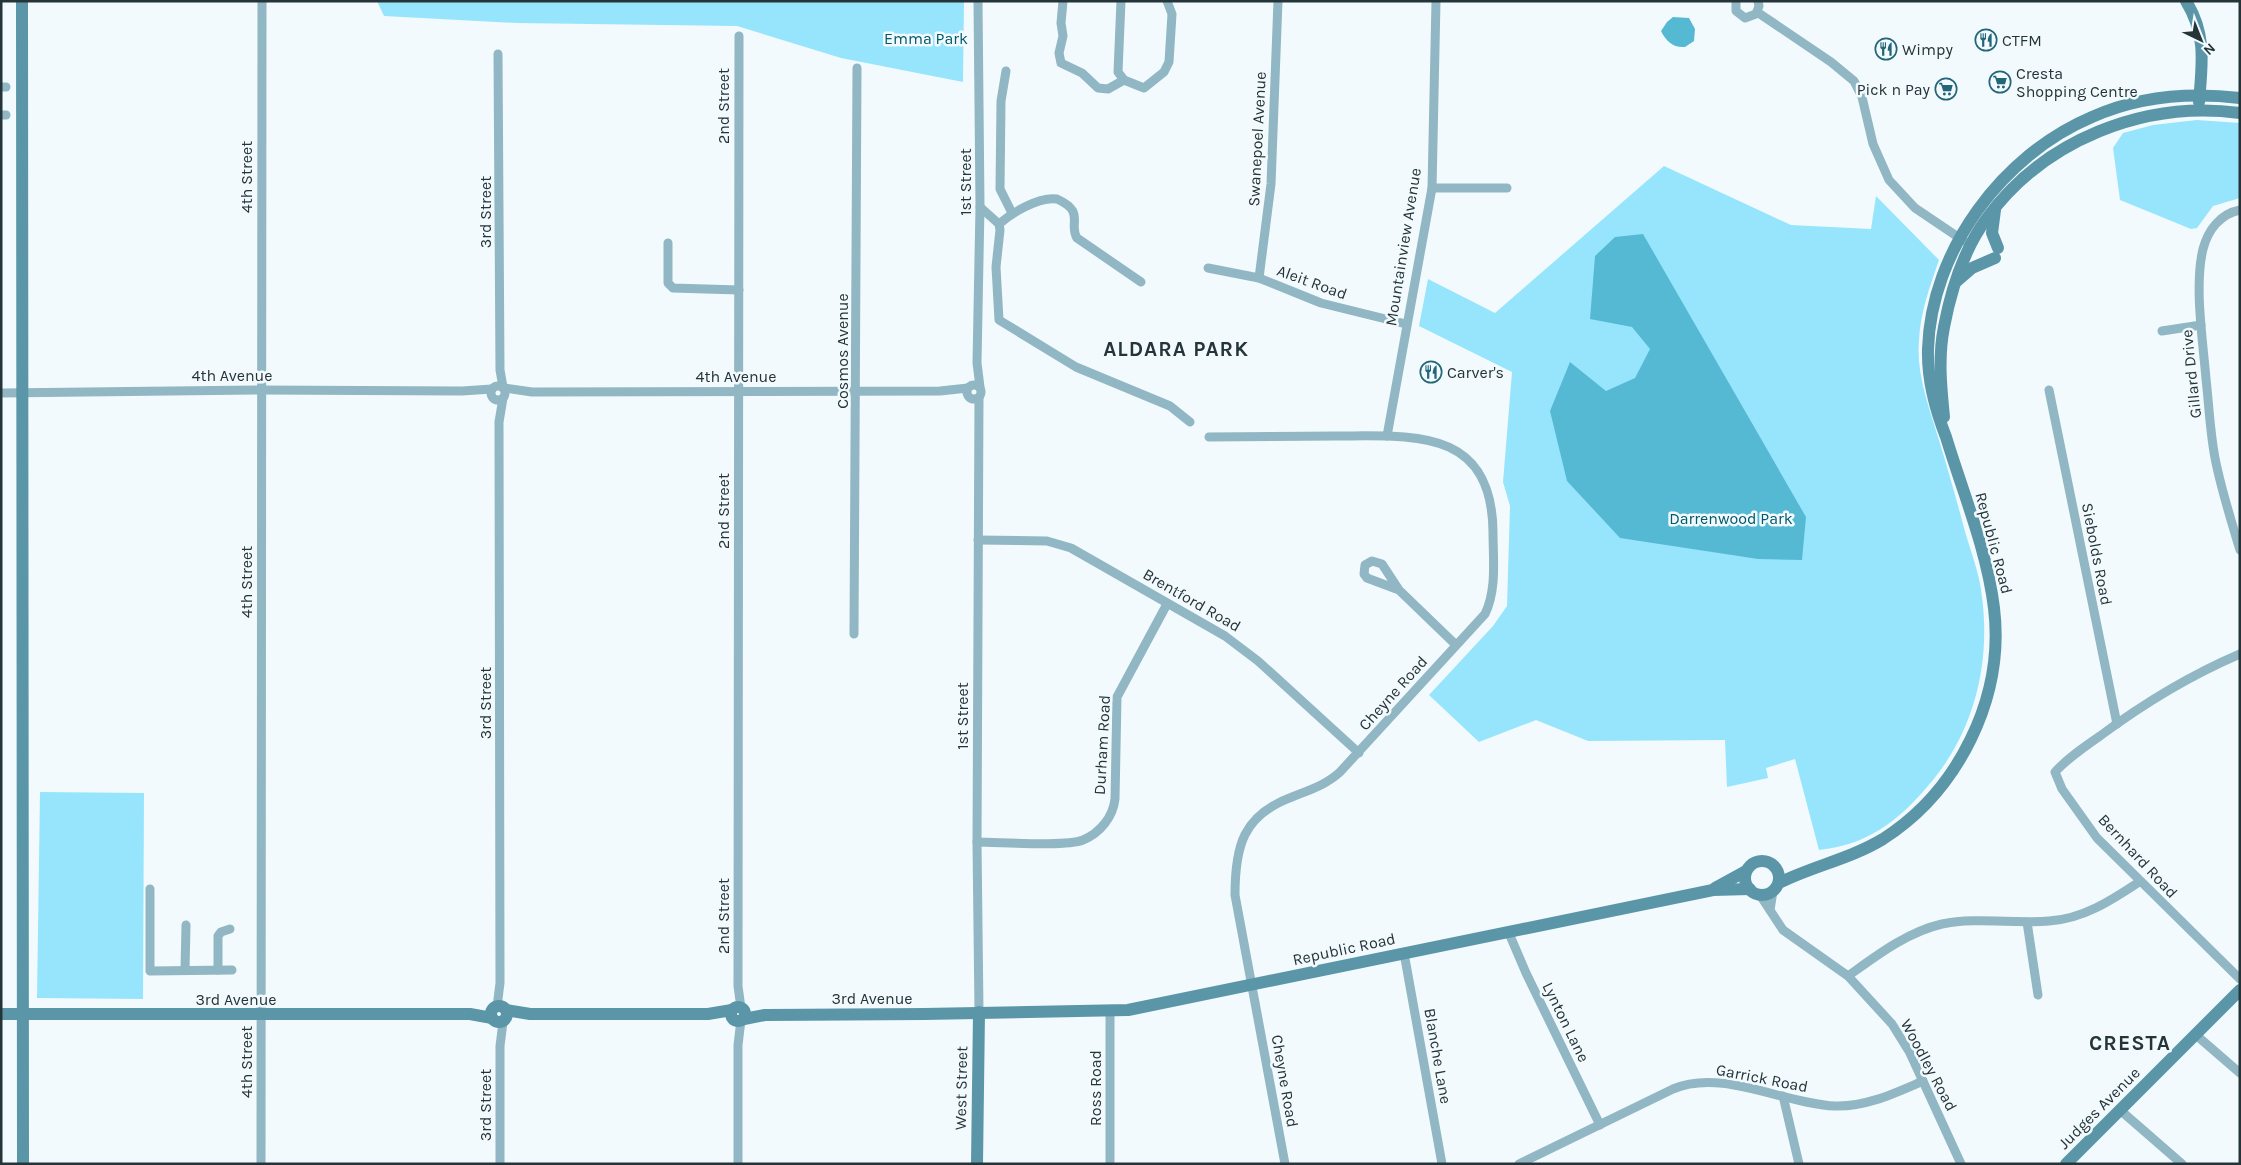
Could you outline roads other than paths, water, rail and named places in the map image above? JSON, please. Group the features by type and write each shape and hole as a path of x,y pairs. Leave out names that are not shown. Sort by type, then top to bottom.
{"main road":[{"path":"22,1 23,1164"},
{"path":"2186,1 2197,21 2201,34 2202,59 2198,110"},
{"name":"Republic Road","path":"1946,437 1940,376 1944,328 1967,239 1978,210 2010,173 2045,144 2077,124 2136,102 2170,96 2200,95 2240,98"},
{"name":"Republic Road","path":"1776,887 1807,869 1842,860 1861,851 1910,819 1957,766 1983,709 1993,667 1994,611 1987,570 1946,437 1937,415 1930,386 1928,349 1932,313 1938,290 1967,239 2033,169 2069,145 2088,136 2147,117 2198,110 2240,113"},
{"path":"1956,282 1972,268 1996,253 1992,233 1997,206"},
{"path":"1760,860 1767,861 1775,867 1780,876 1776,887 1755,892 1745,880 1746,871 1754,862 1760,860"},
{"name":"Republic Road","path":"1775,867 1807,869"},
{"name":"Republic Road","path":"1713,890 1746,871"},
{"name":"Republic Road","path":"979,1012 1110,1012 1156,1005 1508,930 1713,890 1755,892"},
{"name":"Judges Avenue","path":"2066,1164 2240,990"},
{"name":"3rd Avenue","path":"1,1014 766,1015 979,1012"},
{"name":"West Street","path":"977,1164 979,1012"}],"street":[{"name":"4th Street","path":"261,1164 262,1"},
{"name":"1st Street","path":"978,1 980,207 978,363 973,392 978,420 977,842 979,1012"},
{"path":"1063,1 1061,23 1063,36 1059,53 1061,62 1082,74 1098,88 1108,89 1124,80"},
{"path":"1121,1 1117,67 1124,80 1144,88 1166,70 1170,57 1169,40 1172,18 1167,1"},
{"name":"Swanepoel Avenue","path":"1259,278 1272,184 1278,1"},
{"name":"Mountainview Avenue","path":"1386,436 1432,188 1436,1"},
{"path":"1736,1 1736,11 1741,16 1749,18 1757,12 1758,1"},
{"path":"1757,12 1831,62 1854,81 1862,97 1873,144 1889,180 1915,208 1967,239"},
{"name":"2nd Street","path":"738,36 738,1164"},
{"name":"3rd Street","path":"498,54 500,1164"},
{"name":"Cosmos Avenue","path":"854,634 857,391 857,68"},
{"path":"1006,71 1001,102 1000,189 1012,213"},
{"path":"1432,188 1507,188"},
{"path":"1141,282 1077,238 1074,230 1076,223 1074,214 1061,201 1052,198 1012,213 999,224 996,267 999,320 1076,366 1116,385 1170,406 1190,422"},
{"path":"980,207 999,224"},
{"name":"Gillard Drive","path":"2240,210 2226,214 2216,223 2204,249 2200,266 2201,325 2215,458 2240,550"},
{"path":"668,243 668,283 673,288 739,290"},
{"name":"Aleit Road","path":"1208,268 1259,278 1328,306 1406,324"},
{"path":"2162,331 2201,325"},
{"name":"4th Avenue","path":"1,392 261,390 973,392"},
{"name":"Siebolds Road","path":"2048,390 2116,724"},
{"name":"Cheyne Road","path":"1209,437 1386,436 1431,440 1452,448 1463,456 1478,473 1490,498 1493,555 1491,599 1485,614 1359,753 1326,784 1267,807 1253,820 1239,848 1236,870 1236,895 1285,1164"},
{"name":"Brentford Road","path":"978,540 1054,542 1071,548 1247,651 1359,753"},
{"path":"1399,590 1456,645"},
{"name":"Durham Road","path":"977,842 1072,842 1091,836 1107,821 1114,808 1115,799 1117,697 1166,604"},
{"name":"Bernhard Road","path":"2240,654 2206,669 2116,724 2067,760 2056,772 2057,780 2087,826 2140,882 2240,979"},
{"path":"1848,976 1892,946 1933,927 1961,922 2050,921 2083,913 2098,907 2140,882"},
{"path":"1770,910 1776,887"},
{"path":"150,889 150,971 232,970"},
{"name":"Woodley Road","path":"1755,892 1783,930 1848,976 1892,1024 1923,1081 1961,1164"},
{"path":"2027,922 2038,994"},
{"path":"185,970 186,925"},
{"path":"218,970 218,936 221,932 230,929"},
{"name":"Lynton Lane","path":"1508,930 1541,1006 1600,1125"},
{"name":"Blanche Lane","path":"1404,953 1442,1164"},
{"name":"Ross Road","path":"1110,1012 1110,1164"},
{"path":"2196,1035 2240,1073"},
{"name":"Garrick Road","path":"1519,1164 1673,1089 1694,1082 1719,1084 1827,1106 1849,1106 1886,1097 1923,1081"},
{"path":"1783,1096 1800,1164"},
{"path":"2120,1110 2182,1164"}],"place":[{"name":"CTFM","path":"1986,40"},
{"name":"Wimpy","path":"1886,49"},
{"name":"Cresta Shopping Centre","path":"2000,82"},
{"name":"Pick n Pay","path":"1946,89"},
{"name":"Carver's","path":"1431,372"}],"district":[{"name":"ALDARA PARK","path":"1176,349"},
{"name":"CRESTA","path":"2130,1043"}],"park label":[{"name":"Emma Park","path":"926,38"},
{"name":"Darrenwood Park","path":"1731,518"}]}
